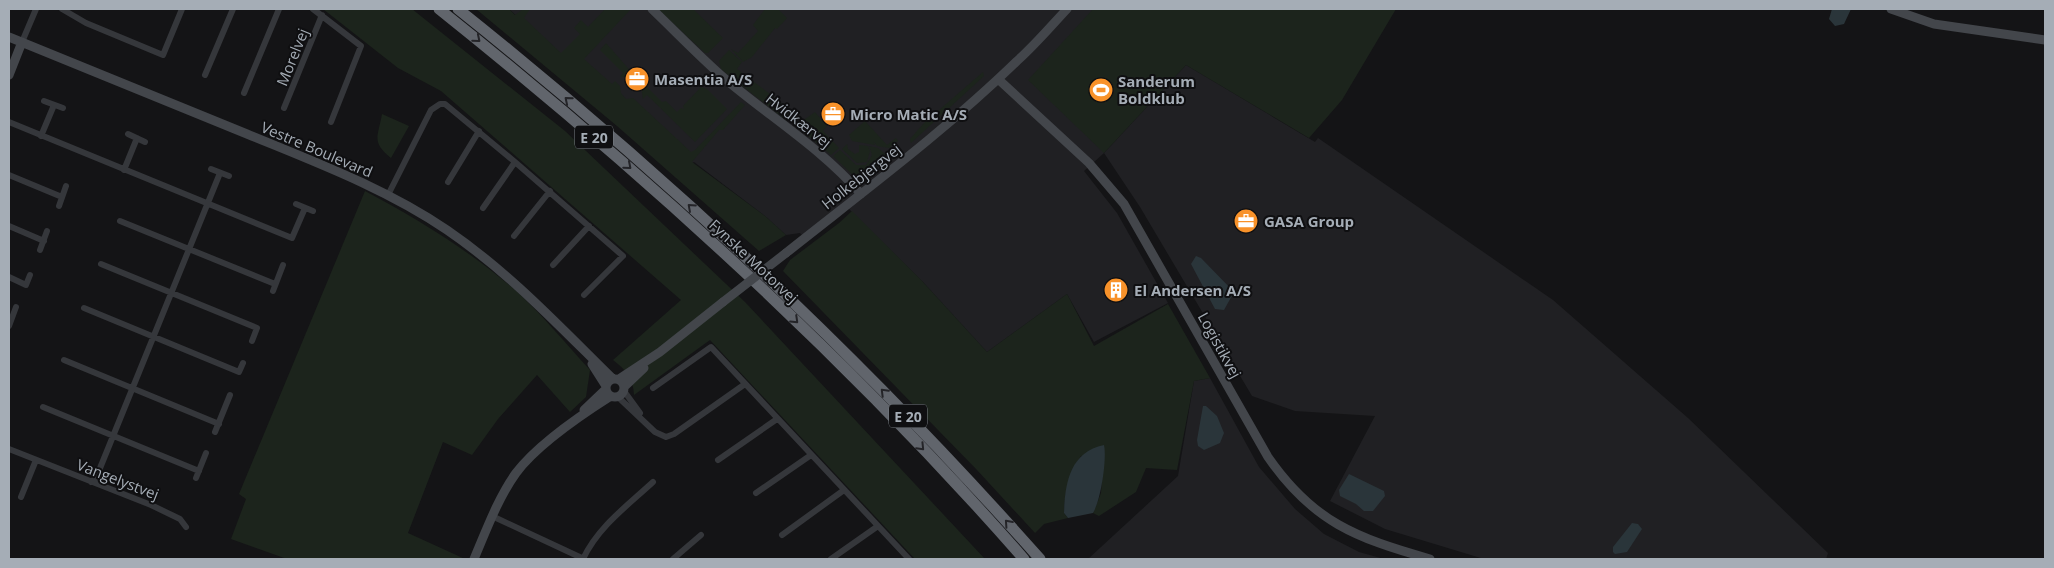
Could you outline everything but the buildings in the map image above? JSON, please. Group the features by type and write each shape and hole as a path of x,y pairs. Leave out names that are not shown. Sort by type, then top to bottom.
{"highway":[{"name":"Fynske Motorvej","path":"439,9 646,181 797,322 900,425 1024,559"},
{"name":"Fynske Motorvej","path":"458,9 654,173 799,308 903,411 1040,559"}],"street":[{"path":"9,75 36,9"},
{"path":"62,9 86,23 164,55 182,9"},
{"path":"205,75 233,9"},
{"name":"Morelvej","path":"244,93 279,9"},
{"name":"Morelvej","path":"314,9 361,46 331,122"},
{"name":"Hvidkærvej","path":"652,9 723,77 817,149 840,170 861,194"},
{"name":"Holkebjergvej","path":"474,559 517,472 538,450 926,142 998,79 1067,9"},
{"path":"1890,9 1934,24 2045,40"},
{"name":"Morelvej","path":"284,108 322,15"},
{"name":"Vestre Boulevard","path":"9,37 334,169 388,195 423,215 475,250 525,291 578,345 615,388"},
{"name":"Logistikvej","path":"998,79 1090,163 1124,204 1268,457 1290,487 1341,528 1382,546 1430,559"},
{"path":"44,101 63,108"},
{"path":"41,136 54,104"},
{"path":"388,195 435,106 445,104 479,131 623,256 584,295"},
{"path":"9,122 292,238 305,208"},
{"path":"448,182 479,131"},
{"path":"128,134 146,142"},
{"path":"124,170 137,138"},
{"path":"483,208 515,162"},
{"path":"211,169 228,176"},
{"path":"91,482 96,478 220,173"},
{"path":"9,175 62,197"},
{"path":"59,206 66,186"},
{"path":"514,236 550,192"},
{"path":"296,204 314,211"},
{"path":"120,221 274,287 284,265"},
{"path":"9,226 44,241"},
{"path":"553,266 589,226"},
{"path":"40,250 47,231"},
{"path":"101,264 257,328 252,341"},
{"path":"9,277 26,284 30,276"},
{"path":"9,326 16,307"},
{"path":"84,308 240,372 243,363"},
{"path":"652,388 711,347 909,559"},
{"path":"64,360 219,424"},
{"path":"615,388 649,426 660,436 666,437 674,434 745,384"},
{"path":"215,432 230,395"},
{"path":"43,407 199,471"},
{"path":"718,460 777,419"},
{"name":"Vangelystvej","path":"9,449 158,508 180,519 186,527"},
{"path":"196,478 206,454"},
{"path":"756,493 810,455"},
{"path":"21,496 36,460"},
{"path":"494,517 584,559 594,538 653,482"},
{"path":"782,535 844,490"},
{"path":"831,559 878,526"},
{"path":"673,559 701,535"}],"shaded area":[{"path":"323,9 412,9 565,131 745,302 985,559 915,559 710,340 634,395 628,375 613,360 681,300 441,91 398,68"},
{"path":"476,9 509,9 515,15 523,9 530,9 524,18 561,53 580,34 574,28 581,20 588,27 605,9 631,9 584,59 612,84 615,81 620,86 621,93 626,99 633,98 691,152 741,102 745,105 723,130 719,130 692,162 765,216 786,235 759,251 617,126"},
{"path":"509,9 1093,9 1104,153 1084,171 1117,213 1168,303 1094,342 1067,294 987,352 922,281 848,208 807,240 800,233 786,235 765,216 694,162 690,164 579,74"},
{"path":"658,9 693,9 723,38 708,53 705,53"},
{"path":"765,9 778,9 787,18 777,29 775,28 752,57 743,62 731,49 738,53 758,31 753,25"},
{"name":"Sanderum Boldklub","path":"1093,9 1396,9 1342,100 1309,138 1186,65 1104,153 1028,80"},
{"path":"1832,9 1851,9 1844,24 1835,26 1829,19"},
{"path":"606,43 634,75 632,77 620,77 623,73 600,50"},
{"path":"729,50 742,62 737,69 795,113 791,121 787,121 721,69 719,61"},
{"path":"1186,65 1315,142 1318,138 1553,300 1688,418 1828,553 1826,559 1484,559 1385,529 1330,501 1375,416 1295,411 1252,396 1140,207 1104,153"},
{"path":"983,72 984,76 911,143 910,139 924,123"},
{"path":"644,84 662,102 666,101 677,112 681,108 684,109 683,106 701,87 707,89 727,109 695,142 647,95 643,99 641,86"},
{"path":"815,112 827,126 823,131 839,148 831,155 800,129 801,122"},
{"path":"382,114 409,126 391,158 378,143"},
{"path":"865,121 887,145 896,138 898,141 889,148 877,146 873,141 875,145 852,141 849,135"},
{"path":"847,144 848,149 855,154 859,152 859,145 868,146 870,151 867,162 857,163 842,149"},
{"path":"869,146 878,148 885,154 892,154 869,174 865,169 860,171 860,176 867,176 860,182 833,156 840,150 856,165 866,165 872,155"},
{"path":"365,191 442,236 497,275 534,308 590,370 586,397 570,412 537,375 498,419 472,455 443,442 408,533 465,559 287,559 231,539 246,499 239,494"},
{"path":"852,211 922,281 987,352 1067,294 1094,346 1168,304 1210,378 1194,381 1177,470 1146,468 1136,492 1099,516 1093,513 1101,493 1103,465 1081,456 1070,476 1066,490 1064,513 1068,518 1044,524 1035,533 977,470 783,271 790,260"},
{"path":"1196,256 1201,258 1234,292 1224,310 1215,309 1191,264"},
{"path":"1210,378 1259,467 1295,509 1324,534 1359,552 1384,559 1088,559 1178,476 1194,381"},
{"path":"1203,406 1206,406 1217,416 1224,433 1220,443 1204,450 1198,446 1197,440"},
{"path":"1104,445 1103,479 1096,507 1093,513 1068,518 1064,513 1068,480 1072,470 1084,454"},
{"path":"1349,474 1384,491 1385,496 1373,511 1364,511 1356,504 1340,496 1339,490"},
{"path":"1632,523 1638,524 1642,529 1627,552 1615,554 1613,547"}],"place":[{"name":"Masentia A/S","path":"637,79"},
{"name":"Sanderum Boldklub","path":"1101,90"},
{"name":"Micro Matic A/S","path":"833,114"},
{"name":"GASA Group","path":"1246,221"},
{"name":"El Andersen A/S","path":"1116,290"}]}
